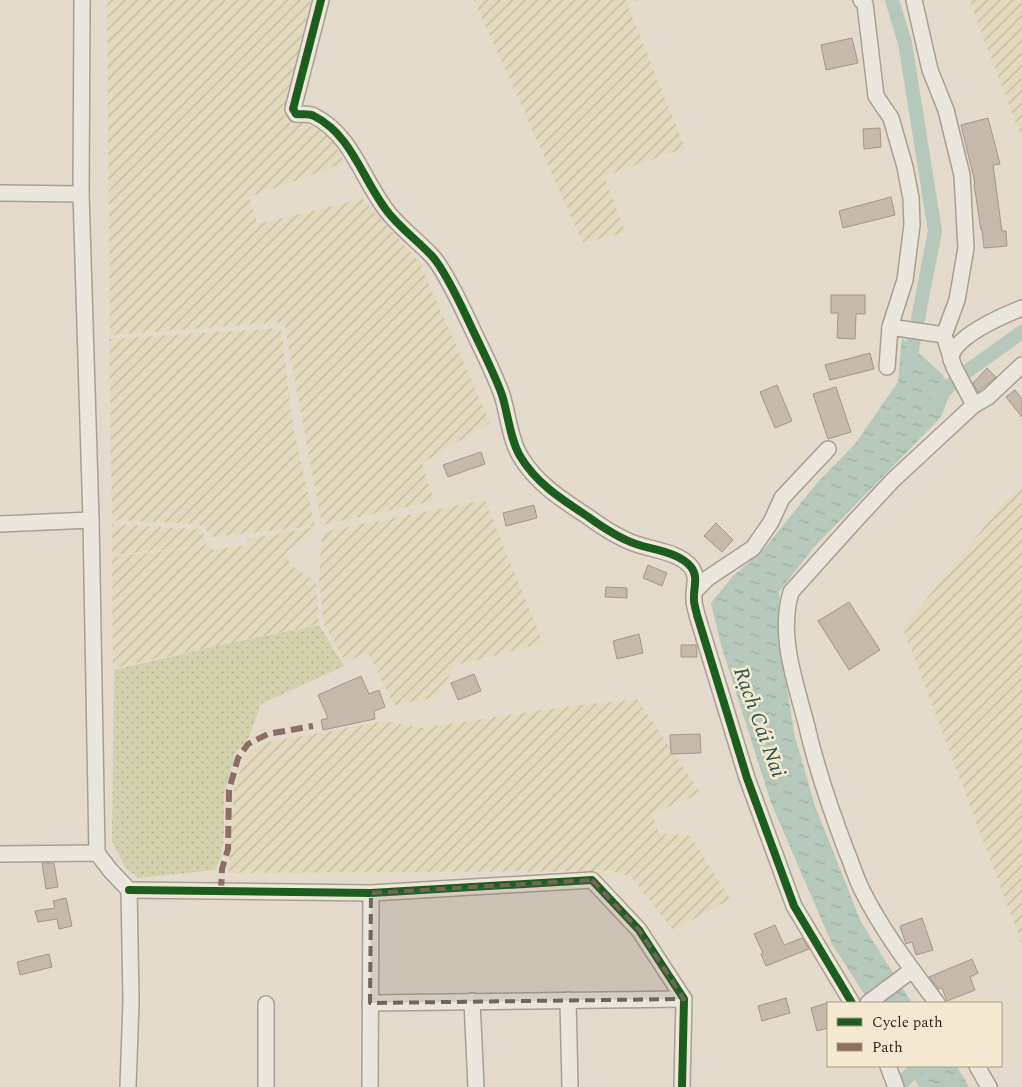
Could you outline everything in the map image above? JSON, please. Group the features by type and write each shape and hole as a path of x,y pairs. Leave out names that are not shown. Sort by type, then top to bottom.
{"street":[{"path":"82,0 81,194 91,520 97,853 129,890 131,1001 128,1087"},
{"path":"321,0 293,109 296,114 312,115 337,133 348,146 387,211 434,258 468,321 501,392 519,455 534,476 554,495 608,530 636,544 682,559 695,573 696,590 694,599 697,614 747,778 794,906 851,1002"},
{"path":"861,0 865,4 876,96 891,118 905,167 912,225 905,280 893,327 887,366"},
{"path":"914,0 930,70 946,110 962,175 966,248 957,300 940,335 952,364 974,405"},
{"path":"0,193 81,194"},
{"path":"952,364 951,355 962,340 1022,308"},
{"path":"893,327 940,335"},
{"path":"936,1002 908,973 877,918 862,890 827,801 811,749 790,665 787,607 791,592 894,480 974,405 988,398 1022,365"},
{"path":"696,590 713,574 753,548 771,522 782,498 828,449"},
{"path":"0,524 91,520"},
{"path":"0,854 97,853"},
{"path":"129,890 371,893 592,880 639,930 684,999 682,1087"},
{"path":"370,1087 371,893"},
{"path":"869,1002 908,973"},
{"path":"370,1003 684,999"},
{"path":"568,1000 570,1087"},
{"path":"472,1001 476,1087"},
{"path":"266,1004 266,1087"},
{"path":"888,1067 896,1087"},
{"path":"979,1069 989,1087"}],"highlighted area":[{"path":"592,880 639,930 684,999 370,1003 371,893"}],"shaded area":[{"path":"107,0 311,0 283,114 329,135 345,163 249,197 257,224 363,199 420,263 490,423 422,463 434,501 322,525 284,322 110,335"},
{"path":"474,0 639,0 627,4 685,148 604,176 625,232 583,243"},
{"path":"969,0 1022,0 1022,139"},
{"path":"281,328 293,426 315,526 212,537 199,524 112,520 109,339"},
{"path":"1022,487 1022,944 903,628 1005,501"},
{"path":"485,500 543,643 454,666 438,697 394,705 368,653 345,662 324,624 319,579 322,532"},
{"path":"112,524 199,528 204,534 205,546 112,555"},
{"path":"316,527 286,552 290,564 316,582 319,624 113,668 112,557 208,546 213,550 246,545 248,539"},
{"path":"319,625 344,666 261,704 249,737 235,754 224,795 224,835 221,857 215,870 138,878 125,867 112,841 114,670 225,644"},
{"path":"637,699 701,793 652,814 659,833 690,836 731,899 673,930 631,877 611,871 229,873 234,787 247,754 263,743 385,721 421,728 572,706"}],"water":[{"name":"Rạch Cái Nai","path":"902,338 941,373 952,389 941,417 814,547 779,592 781,653 795,737 815,806 861,922 911,1002 869,1002 832,944 771,803 721,645 711,603 733,576 765,548 817,483 855,444 898,382"},
{"path":"907,1067 958,1067 969,1087 919,1087"}],"building":[{"path":"852,38 858,63 826,70 821,45"},
{"path":"988,118 1000,164 993,165 1002,231 1006,231 1007,246 984,248 975,183 961,125"},
{"path":"880,128 881,147 864,149 863,129"},
{"path":"891,197 895,215 843,228 839,211"},
{"path":"831,295 865,295 865,314 856,314 855,339 837,338 838,313 831,313"},
{"path":"870,353 874,369 830,380 825,365"},
{"path":"987,368 996,377 978,392 973,383"},
{"path":"777,385 792,421 775,428 760,392"},
{"path":"836,387 851,432 828,439 813,394"},
{"path":"1015,390 1022,399 1022,417 1006,397"},
{"path":"481,452 485,464 448,477 443,465"},
{"path":"534,505 537,518 506,526 503,513"},
{"path":"716,523 733,540 722,552 704,536"},
{"path":"648,565 667,573 662,586 643,578"},
{"path":"606,587 627,588 627,598 605,597"},
{"path":"849,602 880,650 849,670 818,621"},
{"path":"639,634 643,653 617,659 613,641"},
{"path":"681,645 696,645 697,657 681,657"},
{"path":"474,674 481,691 458,700 451,683"},
{"path":"361,676 369,694 379,690 385,707 374,711 375,719 323,730 321,720 328,718 318,695"},
{"path":"700,734 701,753 671,754 670,735"},
{"path":"42,863 54,863 58,887 46,889"},
{"path":"66,898 72,926 59,929 57,919 38,922 35,911 55,908 53,901"},
{"path":"922,918 933,950 916,955 912,942 906,944 900,926"},
{"path":"775,925 784,945 802,938 809,949 766,966 761,954 763,953 754,934"},
{"path":"49,954 52,967 20,975 17,962"},
{"path":"972,959 978,973 970,977 975,990 947,1001 942,988 939,989 929,977"},
{"path":"786,998 790,1013 762,1021 758,1006"},
{"path":"827,1003 827,1028 817,1031 811,1008"}],"waterway":[{"path":"892,0 905,43 935,231 909,365"},
{"path":"937,397 962,375 1022,332"},
{"path":"898,1087 917,1067"}],"marked path":[{"path":"221,891 222,869 228,849 229,790 238,758 248,744 268,734 313,726"}],"cycle path":[{"path":"321,0 293,109 296,114 314,116 338,134 387,211 432,256 442,269 491,367 502,395 511,434 526,466 559,497 610,532 629,542 680,558 691,567 695,575 694,602 697,615 747,778 794,906 851,1002"},
{"path":"129,890 371,893 592,880 639,930 684,999 682,1087"}]}
